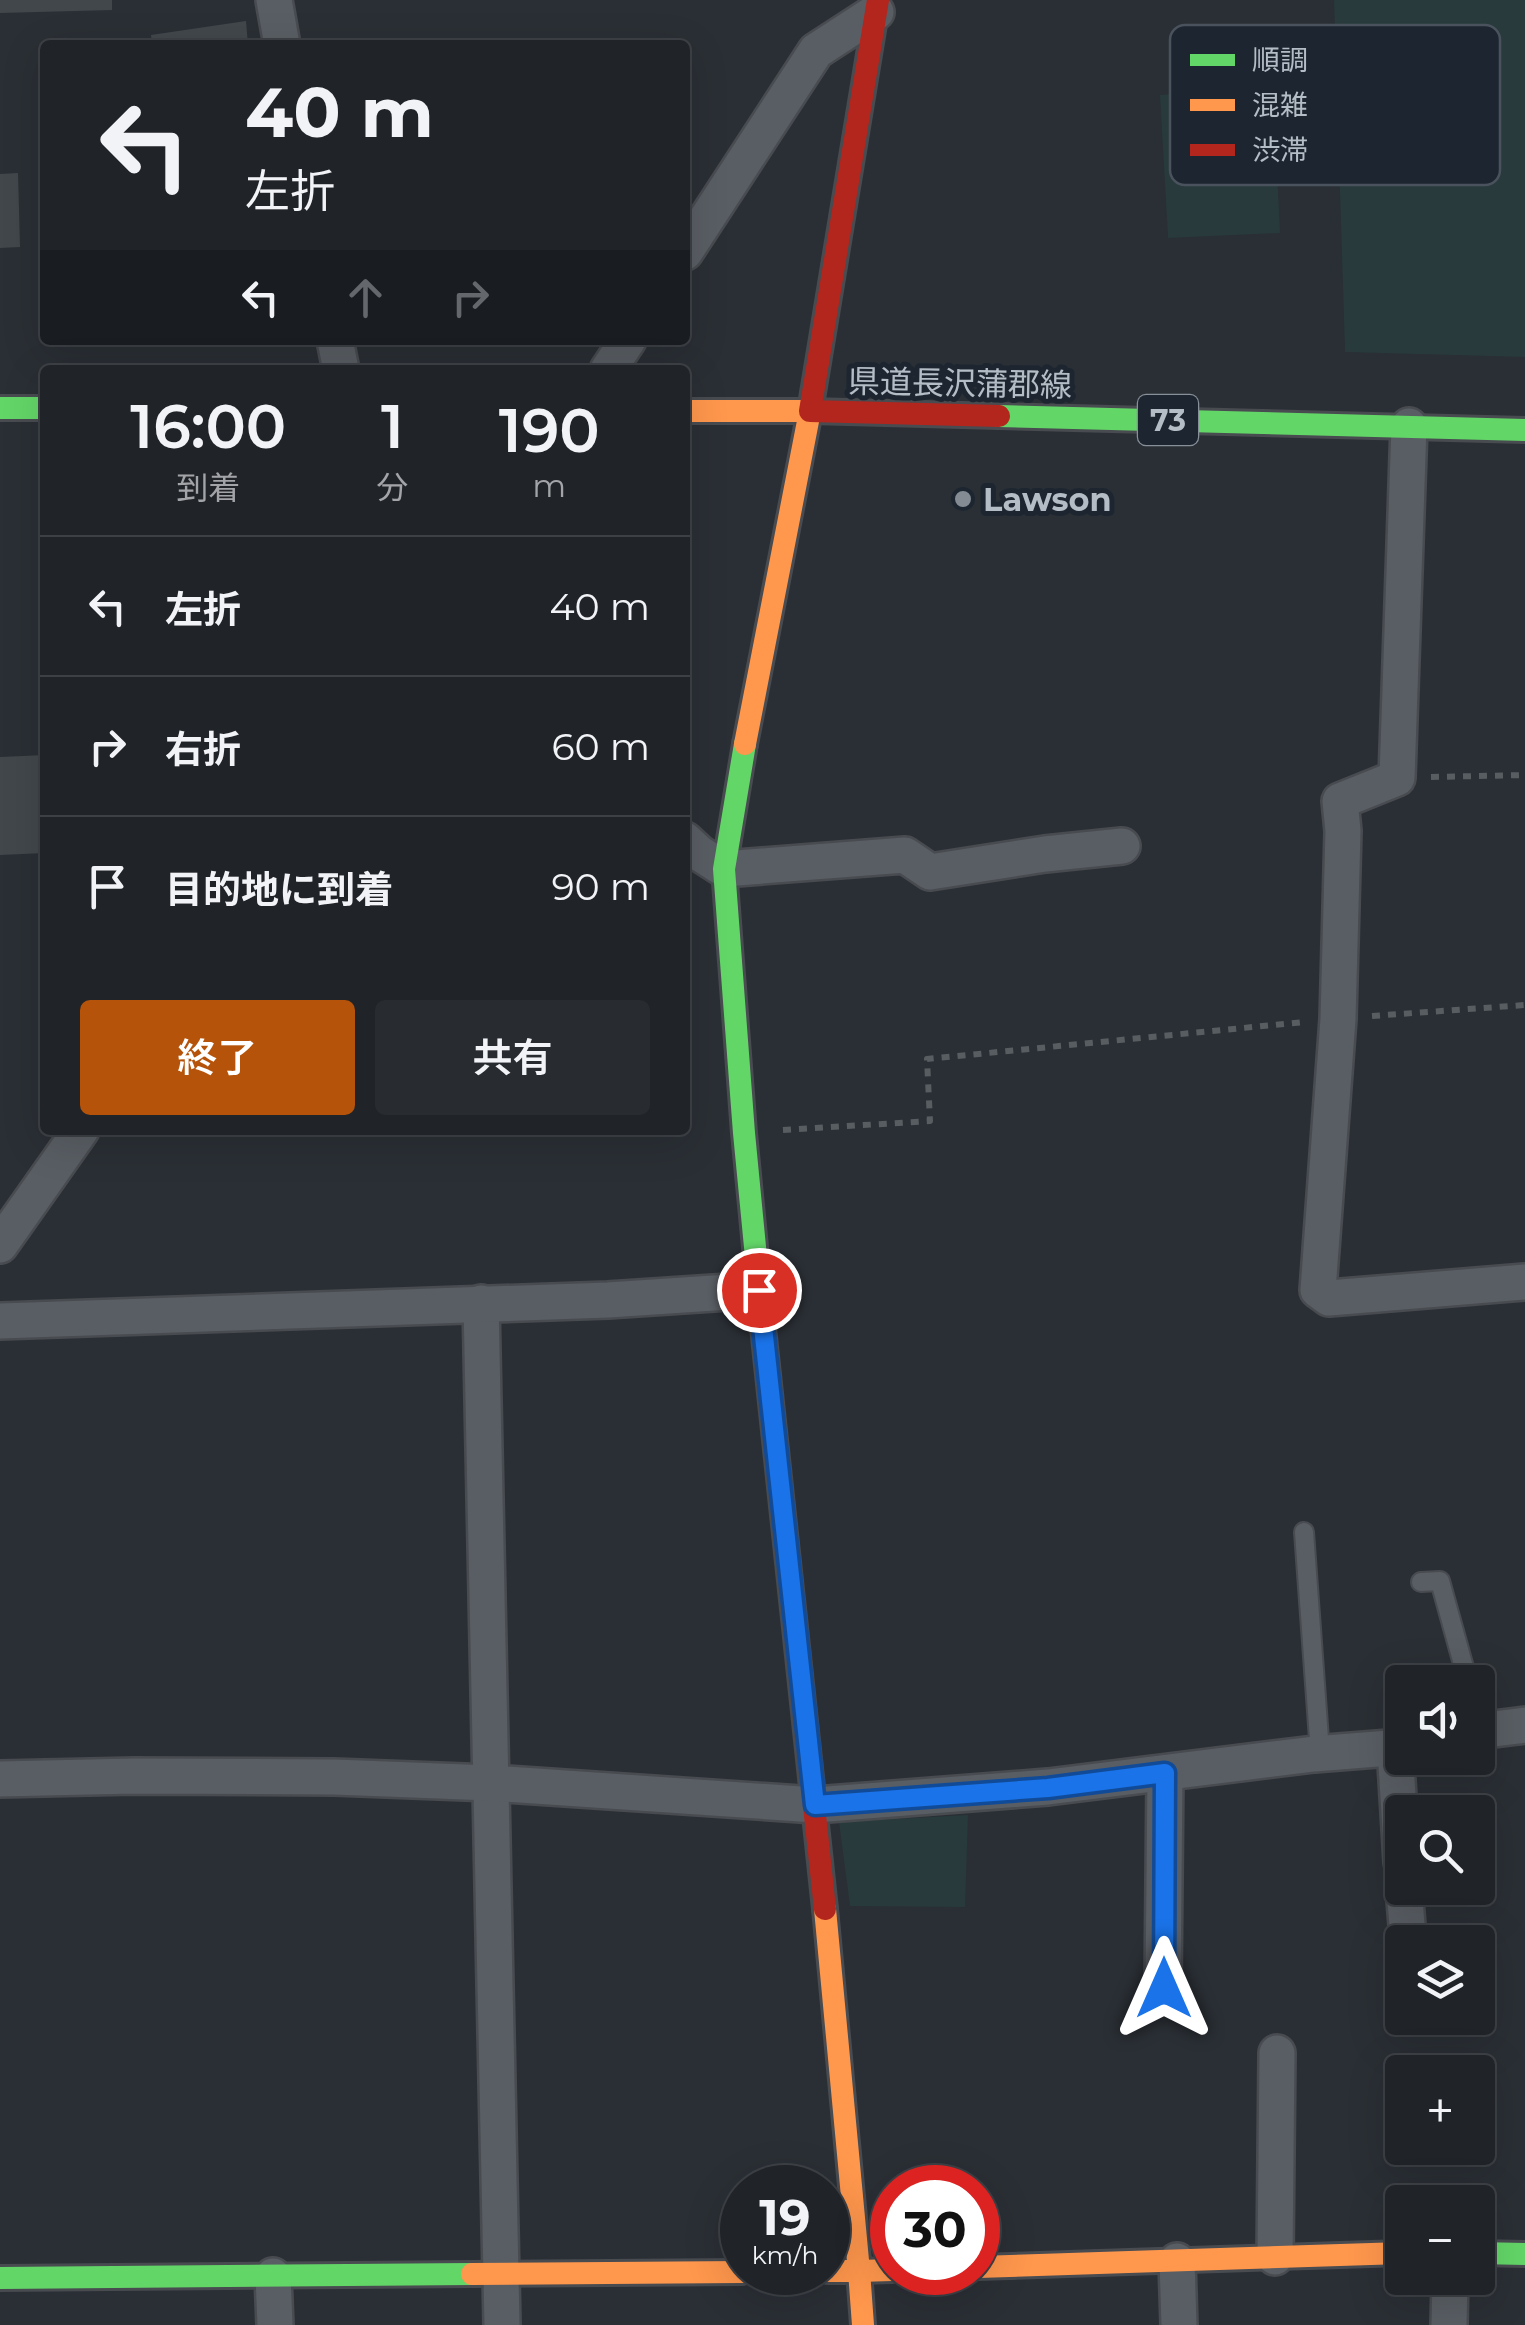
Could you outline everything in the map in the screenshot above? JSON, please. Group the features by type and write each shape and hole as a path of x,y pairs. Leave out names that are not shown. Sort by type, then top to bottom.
{"street":[{"path":"274,0 281,40"},
{"path":"690,244 816,51 877,6"},
{"name":"県道長沢蒲郡線","path":"877,6 810,411 1525,430"},
{"path":"0,408 40,408"},
{"path":"690,411 810,411 724,869 744,1133 815,1805 863,2325"},
{"path":"1409,426 1397,778 1340,802 1338,1019 1318,1290 1329,1298 1525,1282"},
{"path":"690,845 724,869 905,855 930,872 1122,846"},
{"path":"0,1245 77,1135"},
{"path":"0,1321 608,1300 759,1290"},
{"path":"481,1303 502,2325"},
{"path":"1495,1725 1525,1725"},
{"path":"0,1779 334,1777 815,1805 1048,1788 1320,1753 1385,1749"},
{"path":"1164,1988 1165,1773"},
{"path":"1405,1905 1406,1925"},
{"path":"1276,2257 1277,2054"},
{"path":"1495,2253 1525,2254"},
{"path":"1000,2266 1385,2254"},
{"path":"1177,2260 1179,2325"},
{"path":"850,2271 870,2271"},
{"path":"0,2278 720,2272"},
{"path":"274,2276 274,2325"},
{"path":"1450,2295 1450,2325"}],"lane":[{"path":"1304,1532 1320,1753"},
{"path":"1421,1582 1440,1581 1463,1665"}],"path":[{"path":"1397,778 1525,775"},
{"path":"744,1133 930,1121 928,1059 1338,1019 1525,1006"}],"shaded area":[{"path":"1334,0 1525,0 1525,357 1345,352 1340,185 1500,185 1500,25 1335,25"},
{"path":"1170,94 1170,185 1278,185 1280,233 1168,238 1160,95"},
{"path":"968,1815 965,1907 850,1906 839,1822"}],"building":[{"path":"0,0 112,0 112,10 0,13"},
{"path":"246,21 248,40 152,40 151,35"},
{"path":"18,173 20,247 0,248 0,174"},
{"path":"40,755 40,853 0,855 0,757"}],"traffic: fast":[{"path":"0,408 40,408"},
{"path":"999,416 1525,430"},
{"path":"745,744 724,869 761,1309"},
{"path":"1495,2253 1525,2254"},
{"path":"0,2278 472,2274"}],"traffic: slow":[{"path":"690,411 810,411 745,744"},
{"path":"825,1909 859,2271 870,2271"},
{"path":"1000,2266 1385,2254"},
{"path":"850,2271 859,2271 863,2325"},
{"path":"472,2274 720,2272"}],"traffic: jam":[{"path":"878,0 810,411 999,416"},
{"path":"761,1309 825,1909"}],"place":[{"name":"Lawson","path":"963,499"}],"route":[{"path":"759,1290 815,1805 1048,1788 1165,1773 1164,1988"}]}
